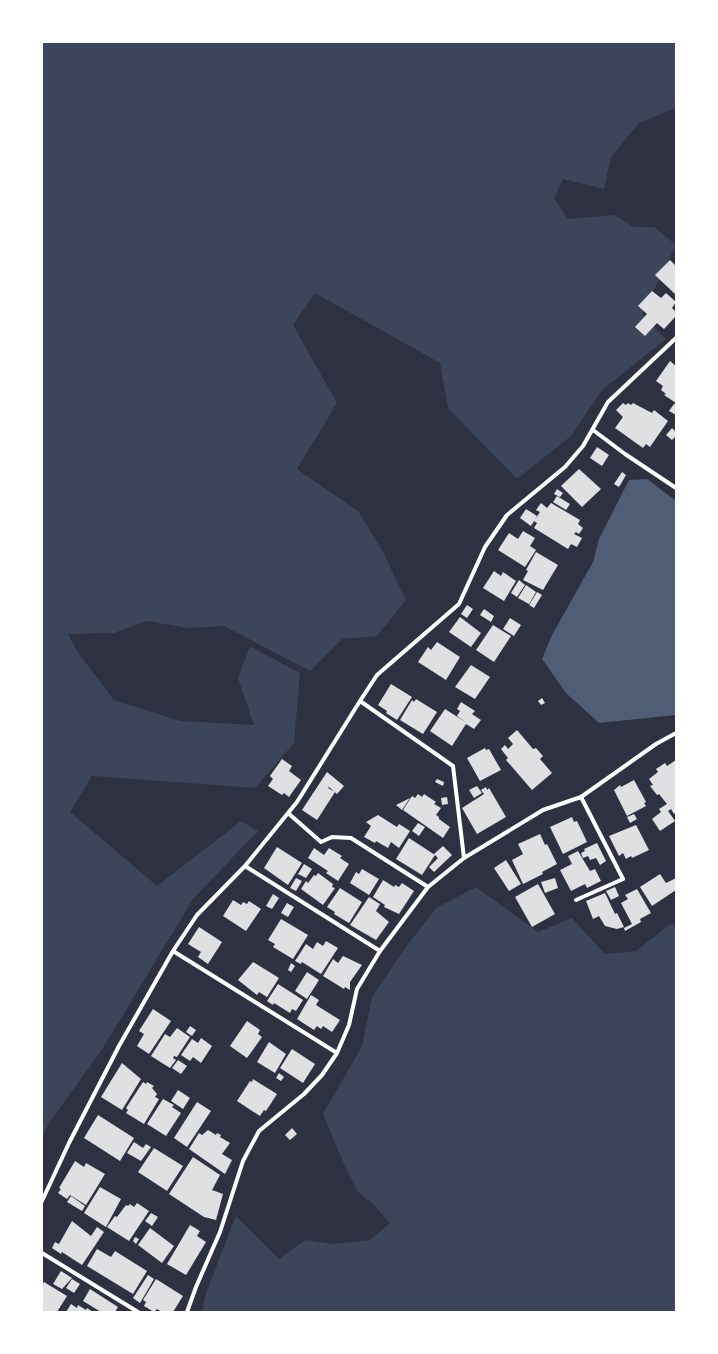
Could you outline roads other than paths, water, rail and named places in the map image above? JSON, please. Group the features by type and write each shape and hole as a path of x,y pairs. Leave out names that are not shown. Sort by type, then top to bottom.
{"street":[{"path":"42,1201 69,1143 119,1046 173,950 197,915 245,866 288,814 378,675 459,604 485,547 507,515 565,467 583,446 608,402 676,338"},
{"path":"593,430 625,454 676,488"},
{"path":"360,701 453,766 464,858"},
{"path":"187,1312 196,1287 220,1232 243,1161 258,1131 304,1094 322,1075 336,1053 348,1025 357,989 380,951 428,887 464,858 543,810 581,797 656,744 676,733"},
{"path":"576,900 623,879 581,797"},
{"path":"288,814 321,842 332,837 351,838 428,887"},
{"path":"245,866 380,951"},
{"path":"173,950 336,1053"},
{"path":"42,1253 138,1312"}]}
